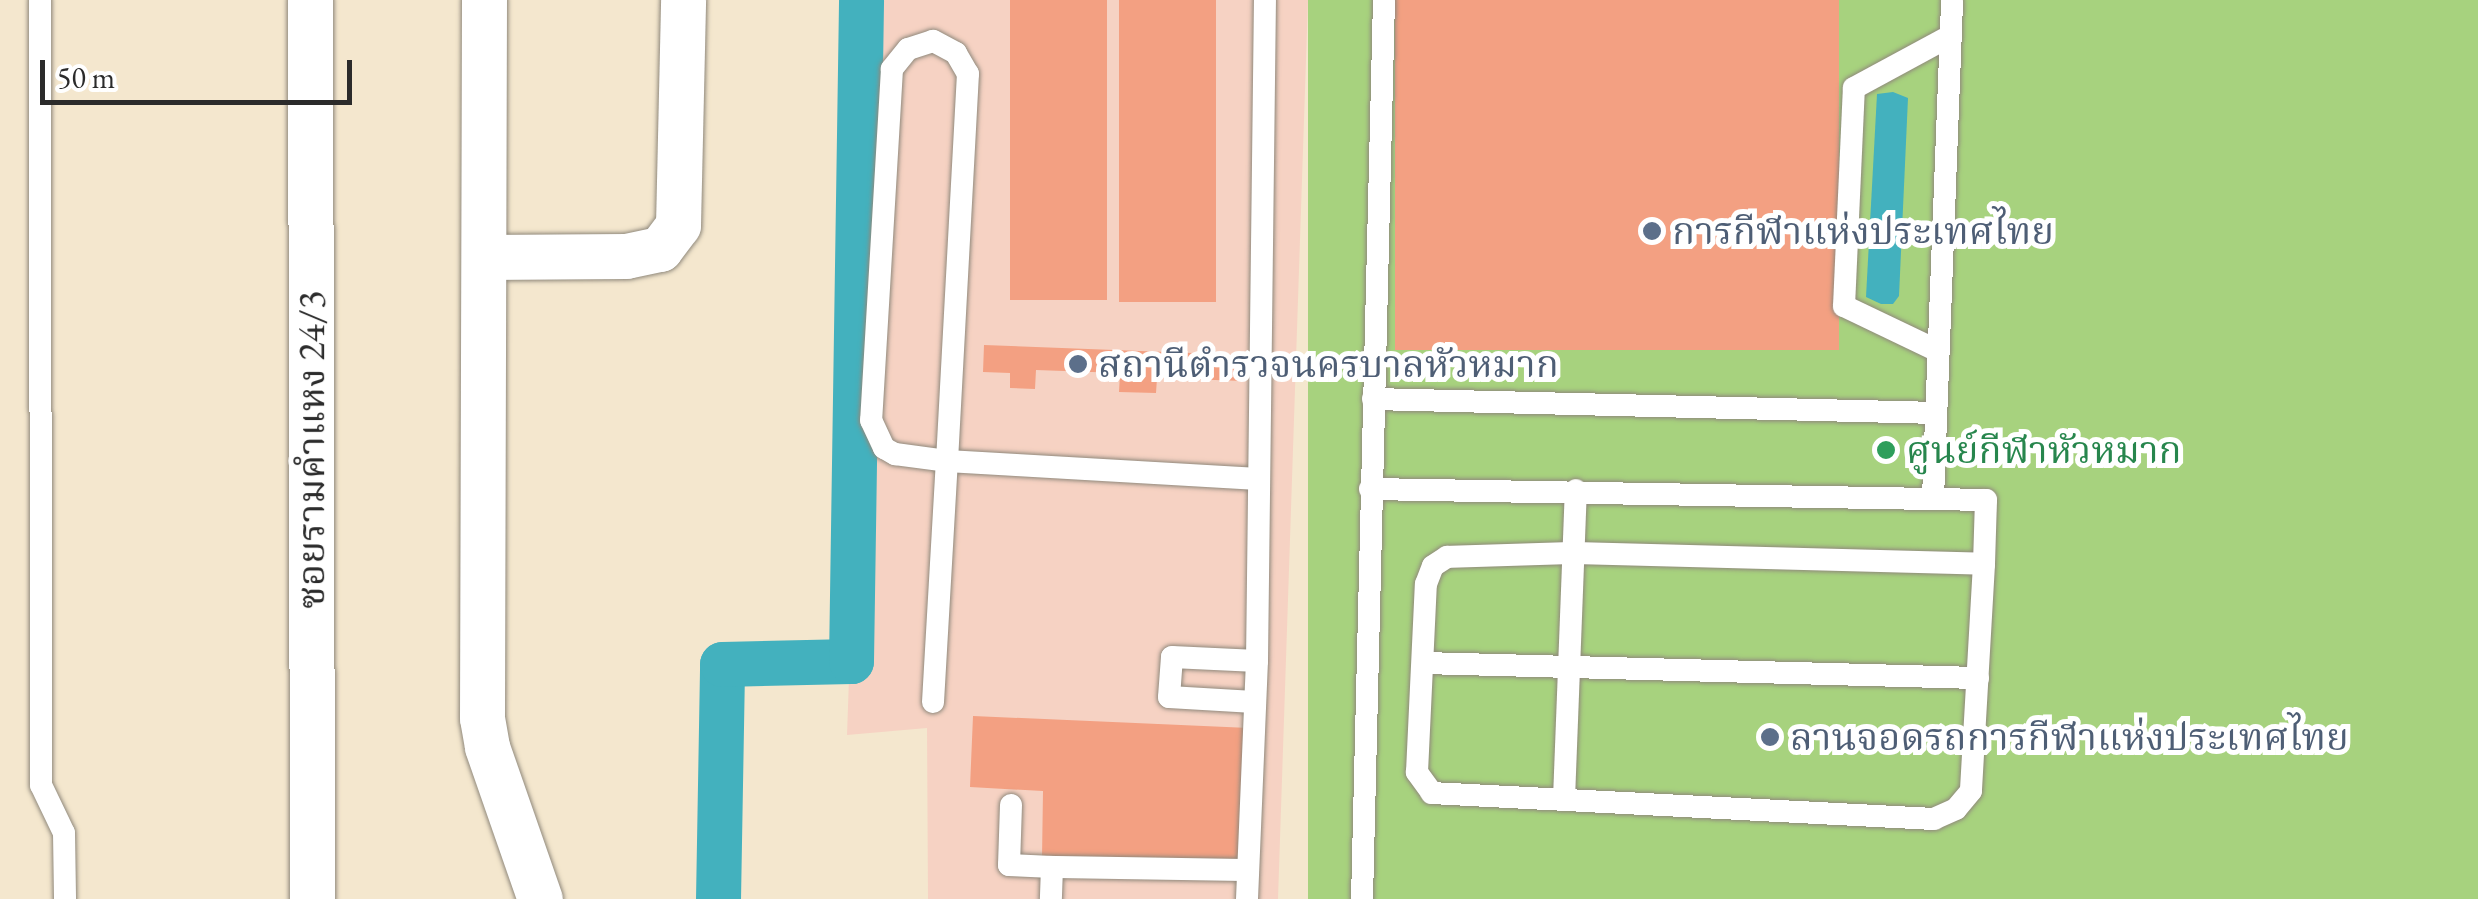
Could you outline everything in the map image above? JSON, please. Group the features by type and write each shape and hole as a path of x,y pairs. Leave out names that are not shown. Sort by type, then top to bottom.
{"street":[{"name":"ซอยรามคำแหง 24/3","path":"310,0 312,899"},
{"path":"484,0 482,718 486,746 540,899"},
{"path":"484,257 626,256 660,249 678,225 683,0"}],"lane":[{"path":"40,0 41,785 64,833 66,899"},
{"path":"1247,899 1257,661 1265,0"},
{"path":"1362,899 1384,0"},
{"path":"1933,498 1952,0"},
{"path":"1938,351 1844,306 1854,88 1950,36"},
{"path":"934,702 948,462 968,74 956,52 933,41 908,48 892,70 871,420 884,448 895,454 948,462 1258,479"},
{"path":"1373,399 1936,414"},
{"path":"1370,488 1986,500 1984,564 1971,791 1956,809 1934,819 1432,793 1421,783 1417,772 1426,584 1434,566 1447,557 1576,553 1984,564"},
{"path":"1564,799 1576,490"},
{"path":"1254,702 1169,697 1172,658 1257,661"},
{"path":"1422,663 1978,678"},
{"path":"1011,805 1009,865 1248,870"},
{"path":"1051,899 1052,867"}],"shaded area":[{"name":"สถานีตำรวจนครบาลหัวหมาก","path":"873,0 1308,0 1278,899 928,899 927,728 847,735"}],"green space":[{"name":"ศูนย์กีฬาหัวหมาก","path":"1308,0 2478,0 2478,899 1308,899"}],"water":[{"path":"1893,92 1908,98 1899,296 1893,304 1881,304 1866,297 1877,94"}],"building":[{"path":"1010,0 1107,0 1107,300 1010,300"},
{"path":"1119,0 1216,0 1216,302 1119,302"},
{"path":"1395,0 1839,0 1839,350 1395,350"},
{"path":"984,345 1245,355 1244,381 1157,378 1156,393 1119,392 1120,373 1036,370 1035,389 1010,388 1010,373 983,372"},
{"path":"973,716 1249,728 1244,864 1042,858 1043,791 970,787"}],"waterway":[{"path":"718,899 722,664 851,661 861,0"}],"place":[{"name":"การกีฬาแห่งประเทศไทย","path":"1652,231"},
{"name":"สถานีตำรวจนครบาลหัวหมาก","path":"1078,364"},
{"name":"ศูนย์กีฬาหัวหมาก","path":"1886,450"},
{"name":"ลานจอดรถการกีฬาแห่งประเทศไทย","path":"1770,737"}]}
